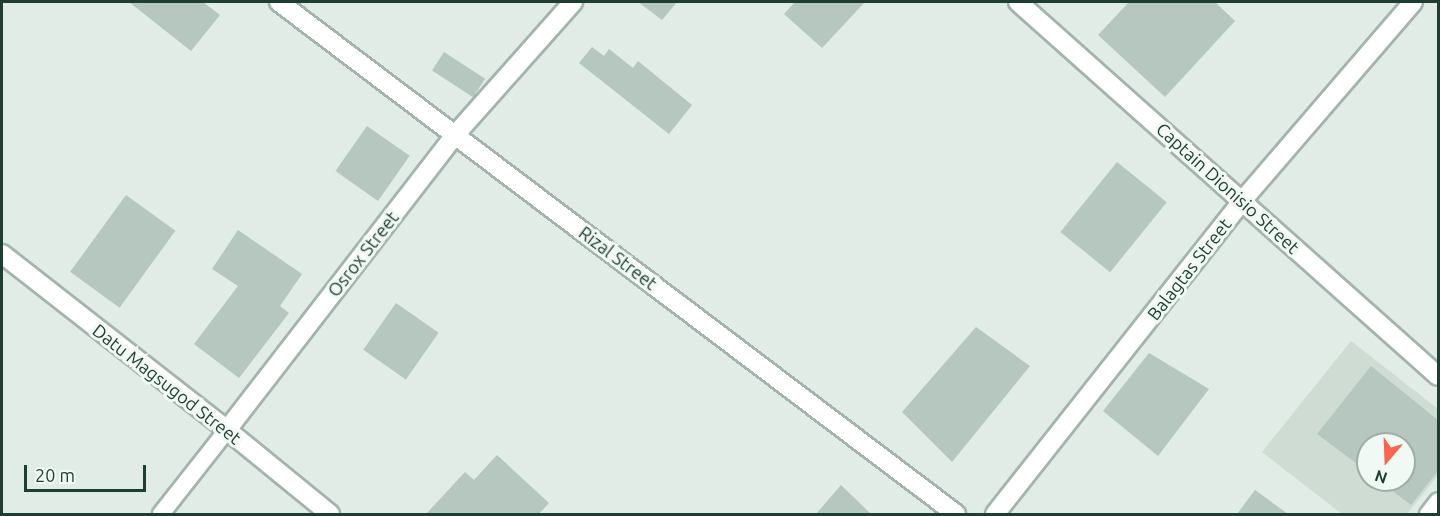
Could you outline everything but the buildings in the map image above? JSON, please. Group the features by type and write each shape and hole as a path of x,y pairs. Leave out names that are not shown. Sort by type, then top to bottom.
{"street":[{"name":"Rizal Street","path":"279,2 956,514"},
{"name":"Osrox Street","path":"227,430 455,135 573,2"},
{"name":"Captain Dionisio Street","path":"1018,2 1438,375"},
{"name":"Balagtas Street","path":"995,514 1242,201 1413,2"},
{"name":"Datu Magsugod Street","path":"2,254 227,430 330,514"}],"lane":[{"name":"Osrox Street","path":"161,514 227,430"},
{"path":"1428,514 1438,501"}],"shaded area":[{"path":"1351,341 1438,409 1438,475 1407,514 1342,514 1262,452"}]}
